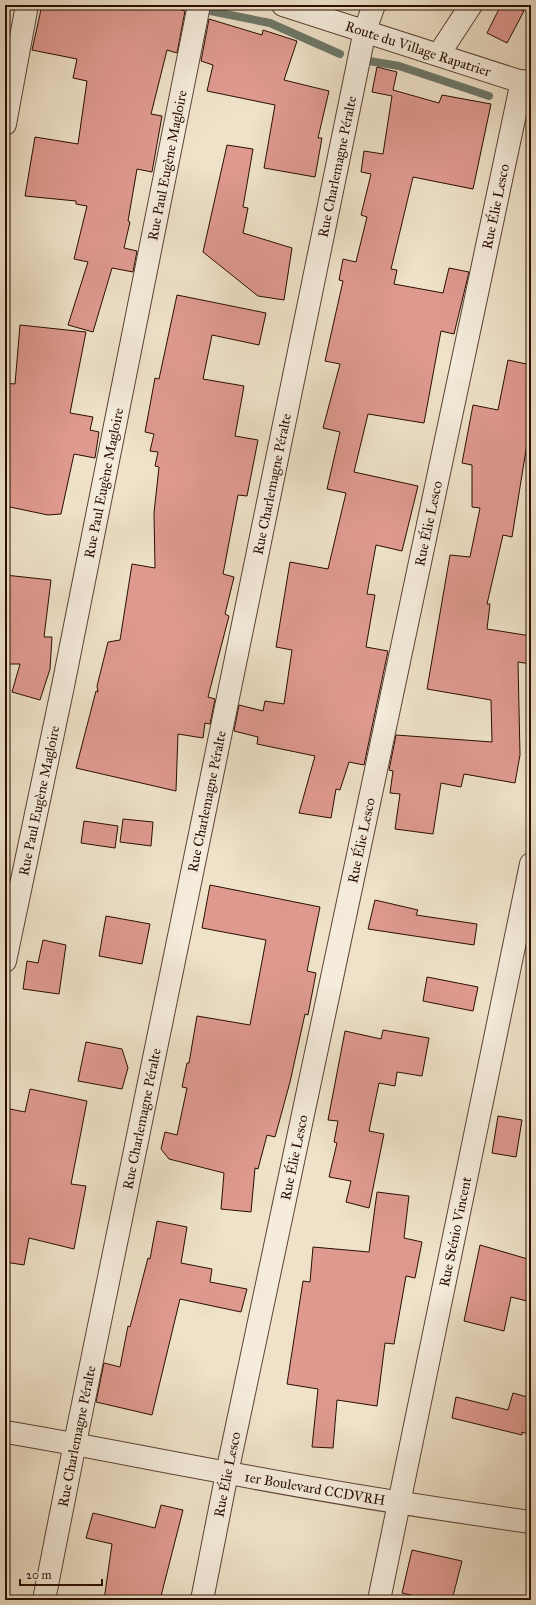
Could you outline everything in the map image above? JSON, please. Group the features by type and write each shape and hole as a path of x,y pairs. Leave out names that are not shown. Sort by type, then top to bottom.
{"street":[{"path":"5,124 27,5"},
{"name":"Rue Paul Eugène Magloire","path":"5,961 64,678 199,5"},
{"name":"Route du Village Rapatrier","path":"283,5 365,30 526,83"},
{"name":"Rue Charlemagne Péralte","path":"44,1600 365,30 374,5"},
{"path":"439,54 471,5"},
{"name":"Rue Élie Lesco","path":"202,1600 227,1473 526,83"},
{"name":"Rue Sténio Vincent","path":"379,1600 531,864"},
{"name":"1er Boulevard CCDVRH","path":"5,1432 75,1443 227,1473 399,1504 531,1522"}],"building":[{"path":"42,5 166,5 185,11 177,53 167,50 151,114 162,116 152,172 137,169 128,221 130,222 124,248 137,251 133,272 112,268 93,332 68,325 88,262 74,259 87,206 76,204 76,201 25,196 35,137 78,144 87,81 73,78 77,59 32,50"},
{"path":"501,5 511,5 524,11 507,43 487,33"},
{"path":"209,19 262,35 263,30 297,41 284,80 329,91 318,138 322,138 315,177 264,168 275,105 207,91 213,65 201,61"},
{"path":"377,67 397,72 393,90 439,103 442,95 491,104 473,189 413,177 391,269 397,270 394,284 443,293 449,268 469,272 454,334 441,331 424,423 368,414 354,472 418,486 402,551 376,545 367,594 375,595 366,647 388,651 364,765 349,762 340,790 336,789 331,818 299,813 315,756 257,744 258,737 234,731 239,705 263,711 265,701 284,704 292,650 276,647 290,562 328,569 346,493 327,489 340,432 323,428 340,364 325,361 343,281 339,280 343,259 356,262 367,217 361,215 371,174 361,172 364,151 383,154 392,96 372,92"},
{"path":"227,145 253,149 243,207 248,208 243,233 292,248 284,300 258,296 203,252"},
{"path":"177,295 266,313 259,345 212,335 203,379 244,386 235,436 258,440 247,496 238,495 223,574 234,577 225,614 229,616 208,697 215,699 210,724 205,723 203,738 178,734 176,791 76,768 96,691 98,692 97,686 108,642 120,640 132,564 155,568 154,513 159,467 155,466 158,452 150,451 154,434 145,432 155,378 159,379"},
{"path":"20,325 86,332 70,413 93,417 90,430 99,432 95,458 74,454 61,514 48,515 5,506 5,383 15,384"},
{"path":"508,360 531,365 531,419 512,537 503,535 487,604 490,604 487,629 531,636 531,664 518,662 520,755 515,783 464,774 461,787 441,783 433,834 395,829 400,794 390,793 393,771 389,770 396,735 492,742 491,700 427,689 450,555 470,557 480,508 472,507 472,465 462,463 473,405 498,410"},
{"path":"5,575 51,580 44,637 52,637 50,669 40,700 12,692 20,664 5,664"},
{"path":"123,819 153,822 151,846 120,842"},
{"path":"84,821 118,826 115,848 81,843"},
{"path":"210,885 320,907 307,971 316,973 308,1015 305,1014 290,1082 275,1137 267,1135 258,1169 255,1168 251,1212 221,1209 224,1173 169,1159 161,1149 165,1132 177,1135 187,1088 182,1087 187,1063 189,1063 197,1016 250,1025 266,940 202,928"},
{"path":"375,900 418,910 416,915 477,924 474,945 368,929"},
{"path":"106,916 150,924 142,964 99,956"},
{"path":"43,940 66,945 59,994 23,989 27,961 38,963"},
{"path":"427,977 478,987 473,1011 423,1001"},
{"path":"383,1030 429,1038 422,1076 397,1072 395,1086 379,1083 369,1131 384,1134 369,1208 346,1202 351,1181 329,1177 337,1143 334,1142 338,1121 328,1120 345,1031 381,1039"},
{"path":"86,1042 122,1049 128,1068 122,1089 78,1081"},
{"path":"30,1089 87,1101 71,1184 86,1186 74,1249 29,1238 24,1265 5,1262 5,1108 25,1112"},
{"path":"498,1116 522,1120 516,1157 492,1153"},
{"path":"377,1192 409,1196 404,1238 422,1242 415,1278 406,1276 394,1344 385,1343 377,1406 337,1400 333,1448 312,1447 318,1389 287,1384 303,1281 310,1282 313,1247 369,1252"},
{"path":"157,1221 187,1227 181,1263 212,1269 210,1282 247,1289 241,1312 180,1299 152,1415 96,1402 104,1363 120,1367 128,1326 130,1327 148,1258 150,1259"},
{"path":"480,1245 531,1260 531,1302 511,1297 504,1331 464,1321"},
{"path":"513,1393 531,1398 531,1435 522,1432 522,1435 452,1418 456,1397 508,1410"},
{"path":"161,1505 183,1510 160,1600 104,1600 112,1544 86,1538 93,1513 155,1528"},
{"path":"412,1550 462,1561 452,1600 432,1600 402,1593"}],"waterway":[{"path":"200,9 270,23 340,54"},
{"path":"369,61 399,66 489,96"}]}
